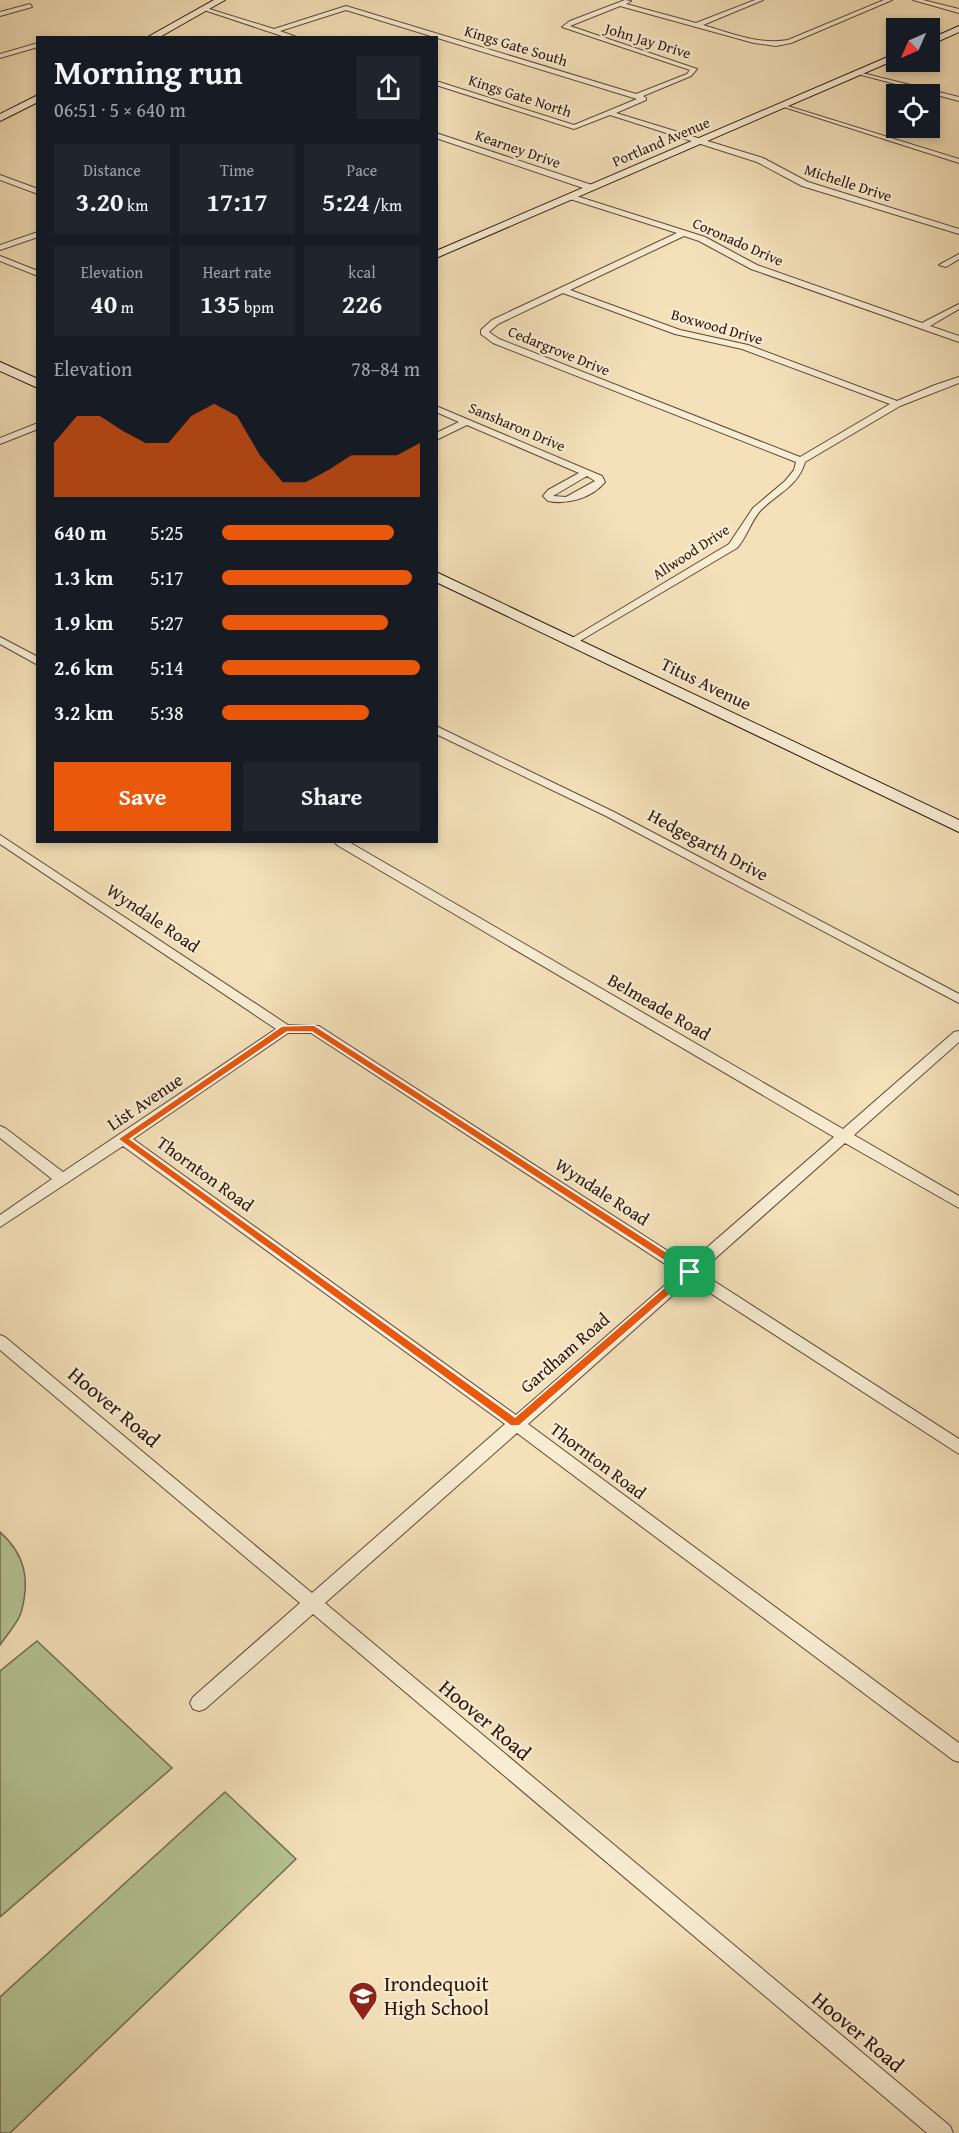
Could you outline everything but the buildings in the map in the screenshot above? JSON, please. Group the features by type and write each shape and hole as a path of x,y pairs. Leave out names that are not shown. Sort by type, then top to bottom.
{"main road":[{"path":"154,36 221,0"},
{"path":"940,38 959,29"},
{"name":"Portland Avenue","path":"438,254 886,61"},
{"path":"0,118 36,99"},
{"path":"0,366 36,383"},
{"name":"Titus Avenue","path":"438,577 959,827"}],"street":[{"name":"John Jay Drive","path":"630,0 572,22 565,27 694,69 689,75 635,96"},
{"path":"695,26 760,0"},
{"path":"619,4 756,42 783,44 889,0"},
{"path":"916,0 959,10"},
{"path":"0,15 30,6"},
{"name":"Kings Gate South","path":"274,31 346,8 635,96"},
{"path":"204,9 290,36"},
{"path":"0,56 36,46"},
{"path":"860,73 959,99"},
{"name":"Kings Gate North","path":"438,84 574,127 610,113"},
{"path":"610,113 645,99 635,96"},
{"path":"783,105 959,161"},
{"path":"610,113 698,142"},
{"name":"Kearney Drive","path":"438,136 592,188"},
{"name":"Michelle Drive","path":"698,142 766,163 805,184 959,232"},
{"path":"0,177 36,191"},
{"name":"Coronado Drive","path":"573,197 684,233 723,249 754,267 959,339"},
{"name":"Cedargrove Drive","path":"684,233 489,325 484,332 486,335 801,461"},
{"path":"0,248 36,235"},
{"path":"959,256 943,265 959,271"},
{"path":"0,258 36,273"},
{"name":"Boxwood Drive","path":"563,290 678,332 745,347 897,404"},
{"path":"923,326 959,306"},
{"name":"Allwood Drive","path":"573,642 733,546 744,536 753,513 795,476 801,461 921,391 959,380"},
{"name":"Sansharon Drive","path":"438,410 586,473"},
{"path":"438,436 467,422"},
{"path":"0,441 36,427"},
{"path":"586,473 599,478 600,482 568,500 557,501 548,496 551,492 586,473"},
{"path":"0,639 36,661"},
{"name":"Hedgegarth Drive","path":"438,730 610,814 959,999"},
{"name":"Wyndale Road","path":"0,839 285,1029 314,1029 959,1448"},
{"name":"Belmeade Road","path":"343,843 959,1203"},
{"name":"List Avenue","path":"0,1222 285,1029"},
{"name":"Gardham Road","path":"199,1703 959,1035"},
{"path":"0,1131 63,1180"},
{"name":"Thornton Road","path":"123,1139 515,1423 959,1754"},
{"name":"Hoover Road","path":"0,1341 943,2133"}],"green space":[{"path":"0,1532 16,1550 20,1559 24,1569 25,1590 21,1613 0,1645"},
{"path":"37,1641 172,1768 0,1917 0,1671"},
{"path":"225,1792 296,1859 10,2133 0,2133 0,1997"}],"place":[{"name":"Irondequoit High School","path":"363,2022"}],"route":[{"path":"297,1027 314,1029 690,1272 515,1423 123,1139 285,1029 297,1027"}]}
